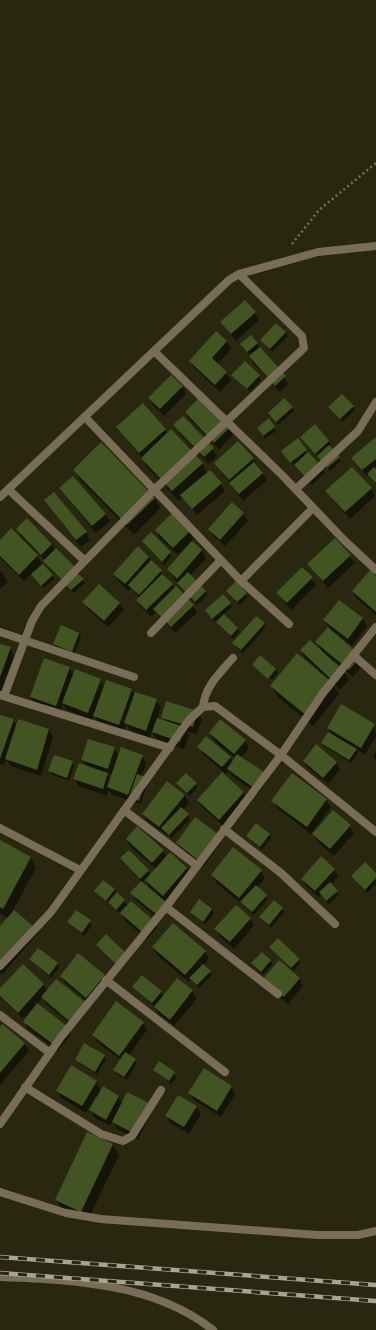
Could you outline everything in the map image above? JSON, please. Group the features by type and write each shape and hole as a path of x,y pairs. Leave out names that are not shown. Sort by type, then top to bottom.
{"street":[{"path":"0,497 229,280 239,274 318,252 376,246"},
{"path":"170,748 2,695 24,641 41,606 154,490 304,348 302,336 239,274"},
{"path":"154,351 296,489 313,508 376,570"},
{"path":"296,489 358,431 376,402"},
{"path":"85,417 221,560 289,624"},
{"path":"8,489 85,561"},
{"path":"241,580 313,508"},
{"path":"150,634 221,560"},
{"path":"0,1124 50,1053 106,980 166,907 281,756 323,693 376,627"},
{"path":"0,632 134,677"},
{"path":"353,656 376,675"},
{"path":"203,707 204,698 208,688 233,658"},
{"path":"0,966 51,912 189,720 203,707 215,706 281,756 376,832"},
{"path":"124,810 196,866"},
{"path":"0,828 80,870"},
{"path":"224,829 281,873 335,924"},
{"path":"166,907 278,994"},
{"path":"106,980 225,1072"},
{"path":"0,1015 50,1053"},
{"path":"25,1087 101,1134 123,1141 132,1136 161,1090"},
{"path":"0,1192 66,1213 101,1219 318,1234 358,1235 376,1231"},
{"path":"0,1277 59,1280 120,1289 167,1302 195,1317 213,1330"}],"path":[{"path":"275,264 319,210 376,162"}],"building":[{"path":"245,300 256,312 231,334 220,322"},
{"path":"276,323 286,332 270,349 260,340"},
{"path":"216,331 227,341 212,358 227,372 215,385 189,361"},
{"path":"251,335 258,343 247,352 240,344"},
{"path":"260,347 286,376 275,386 249,356"},
{"path":"245,361 260,375 247,389 231,375"},
{"path":"171,375 183,386 160,409 148,398"},
{"path":"342,394 354,406 340,419 328,407"},
{"path":"200,397 230,427 214,443 185,412"},
{"path":"284,398 293,407 276,422 268,413"},
{"path":"143,403 166,429 139,453 116,427"},
{"path":"183,416 214,448 204,457 173,425"},
{"path":"269,418 275,427 263,436 257,428"},
{"path":"315,424 329,441 315,454 300,437"},
{"path":"171,429 203,463 172,491 141,458"},
{"path":"376,437 376,459 362,470 351,458"},
{"path":"298,438 307,450 290,463 281,451"},
{"path":"238,441 254,458 229,480 214,463"},
{"path":"101,442 155,498 127,525 73,470"},
{"path":"329,445 340,457 327,468 317,456"},
{"path":"308,452 324,469 310,482 294,465"},
{"path":"254,462 263,473 239,494 229,483"},
{"path":"352,467 372,488 345,512 325,491"},
{"path":"374,467 376,469 376,483 367,474"},
{"path":"210,470 222,483 192,509 180,495"},
{"path":"73,476 106,514 92,526 59,488"},
{"path":"54,492 87,532 76,540 44,500"},
{"path":"232,502 244,513 220,540 208,529"},
{"path":"173,512 191,530 173,548 155,530"},
{"path":"27,518 52,544 41,555 16,529"},
{"path":"11,528 38,555 19,575 0,556 0,540"},
{"path":"151,532 171,552 162,562 142,541"},
{"path":"335,538 351,555 323,581 307,564"},
{"path":"192,541 202,550 177,579 167,569"},
{"path":"138,546 149,557 125,584 113,574"},
{"path":"56,548 78,570 65,583 43,561"},
{"path":"151,560 162,570 139,595 128,585"},
{"path":"43,564 53,575 41,586 31,574"},
{"path":"302,567 313,577 287,603 276,593"},
{"path":"370,570 376,576 376,612 352,591"},
{"path":"188,572 206,591 195,602 177,583"},
{"path":"77,573 84,579 71,590 65,584"},
{"path":"162,574 173,584 146,610 136,600"},
{"path":"236,581 247,593 237,602 226,591"},
{"path":"99,584 120,603 104,621 82,602"},
{"path":"176,586 194,605 171,627 153,609"},
{"path":"223,594 231,603 212,619 205,610"},
{"path":"339,600 363,618 348,639 323,620"},
{"path":"224,614 238,628 231,636 216,622"},
{"path":"256,616 265,623 241,650 232,643"},
{"path":"61,625 79,633 72,652 53,644"},
{"path":"328,627 361,656 349,670 315,642"},
{"path":"310,640 345,672 335,683 300,650"},
{"path":"0,644 11,647 0,677"},
{"path":"297,653 334,684 307,716 270,686"},
{"path":"260,655 276,669 268,679 252,665"},
{"path":"44,658 70,667 56,706 30,697"},
{"path":"75,669 101,679 88,713 62,703"},
{"path":"106,680 132,689 119,725 93,716"},
{"path":"135,692 157,699 146,731 124,723"},
{"path":"166,701 198,711 193,727 161,718"},
{"path":"341,704 375,724 361,748 327,728"},
{"path":"0,715 14,719 0,759"},
{"path":"157,718 185,727 180,742 152,732"},
{"path":"18,719 49,729 37,770 5,759"},
{"path":"220,719 246,740 234,754 209,733"},
{"path":"328,732 357,749 349,760 321,743"},
{"path":"206,736 231,757 222,767 197,747"},
{"path":"88,739 115,747 108,769 81,760"},
{"path":"316,744 337,762 323,778 303,761"},
{"path":"121,747 143,755 128,795 107,787"},
{"path":"237,754 264,772 254,788 227,769"},
{"path":"54,755 73,761 67,778 48,771"},
{"path":"79,763 108,773 103,789 73,779"},
{"path":"222,772 244,792 219,820 197,800"},
{"path":"186,773 197,783 187,793 176,783"},
{"path":"292,773 327,799 307,827 271,801"},
{"path":"137,774 147,777 139,801 129,797"},
{"path":"167,781 185,795 159,827 142,814"},
{"path":"181,807 189,814 169,835 161,828"},
{"path":"333,810 351,825 330,849 312,834"},
{"path":"195,817 218,834 198,860 176,843"},
{"path":"256,823 270,834 260,847 246,836"},
{"path":"137,826 164,850 152,863 126,839"},
{"path":"0,840 31,857 3,909 0,907"},
{"path":"233,847 262,870 239,898 211,875"},
{"path":"129,850 149,870 140,879 120,858"},
{"path":"170,852 187,868 163,896 145,880"},
{"path":"321,856 335,869 315,891 301,879"},
{"path":"365,862 376,873 376,878 365,890 351,876"},
{"path":"103,880 115,889 106,901 94,891"},
{"path":"141,881 166,902 156,914 130,893"},
{"path":"330,882 338,891 326,901 319,892"},
{"path":"256,885 267,895 252,912 240,902"},
{"path":"117,892 125,900 116,910 108,902"},
{"path":"199,899 212,909 203,922 190,912"},
{"path":"274,900 283,908 269,925 259,917"},
{"path":"131,901 153,920 142,932 120,913"},
{"path":"236,905 251,918 230,942 214,929"},
{"path":"14,910 34,927 0,965 0,926"},
{"path":"76,910 91,920 82,933 67,922"},
{"path":"173,923 206,951 185,975 152,947"},
{"path":"106,934 126,953 116,964 96,945"},
{"path":"278,938 300,959 291,968 269,947"},
{"path":"38,948 58,963 49,975 29,959"},
{"path":"262,952 271,960 261,972 251,963"},
{"path":"78,953 105,975 86,998 60,976"},
{"path":"279,960 300,978 284,997 263,979"},
{"path":"23,964 44,984 18,1013 0,996 0,988"},
{"path":"203,964 211,971 197,985 189,978"},
{"path":"142,975 162,991 152,1003 132,987"},
{"path":"177,978 193,990 170,1020 154,1007"},
{"path":"56,979 85,1002 69,1021 41,997"},
{"path":"116,1001 144,1022 119,1056 92,1035"},
{"path":"37,1003 67,1026 53,1044 23,1022"},
{"path":"2,1024 25,1043 0,1073 0,1027"},
{"path":"84,1043 105,1055 95,1072 75,1060"},
{"path":"125,1052 136,1059 124,1077 113,1070"},
{"path":"159,1061 175,1072 169,1081 153,1070"},
{"path":"71,1065 97,1081 82,1106 56,1091"},
{"path":"204,1068 232,1086 217,1111 188,1093"},
{"path":"103,1086 119,1096 106,1120 89,1110"},
{"path":"127,1092 149,1103 133,1133 112,1122"},
{"path":"178,1095 197,1106 184,1127 165,1116"},
{"path":"87,1132 113,1144 81,1212 55,1200"}],"railway":[{"path":"0,1257 376,1285"},
{"path":"0,1273 376,1301"}]}
